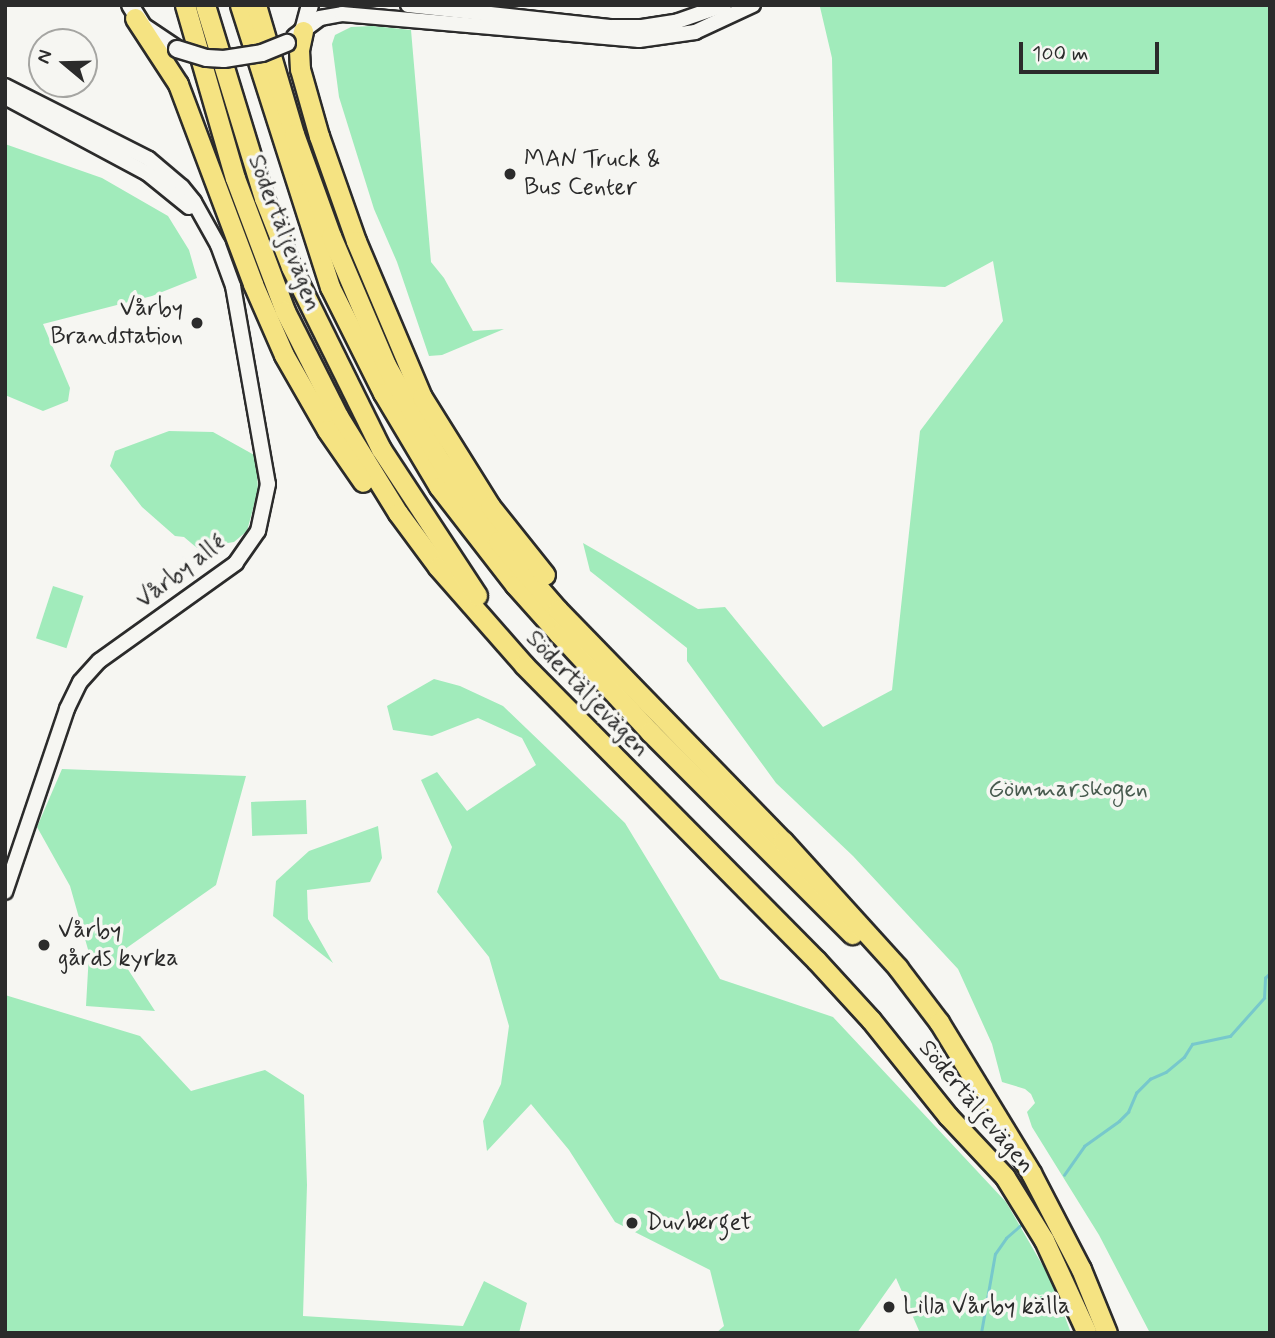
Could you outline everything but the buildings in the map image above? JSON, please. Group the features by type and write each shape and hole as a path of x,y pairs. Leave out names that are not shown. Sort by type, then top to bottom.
{"highway":[{"name":"Södertäljevägen","path":"185,5 235,178 285,311 362,457 438,567 578,722 743,884 832,977 871,1020 947,1116 1015,1188 1056,1264 1087,1333"},
{"path":"205,5 257,175 291,267 357,405 440,542 483,603 513,639 817,948 832,977"},
{"path":"240,5 330,287 383,393 439,487 515,585 650,732 847,931 898,968"},
{"name":"Södertäljevägen","path":"256,5 294,134 331,236 386,365 421,429 498,541 558,610 656,707 898,968 939,1022 983,1090 1081,1269 1107,1333"},
{"path":"132,11 178,84 253,284 300,383 327,430 371,493 438,567"},
{"path":"303,31 299,50 300,69 319,136 356,241 422,397 490,506 656,707"}],"main road":[{"path":"118,5 132,11 150,32 177,48 207,58 224,59 262,53 287,43 303,31 310,5"}],"street":[{"path":"408,5 612,27 642,27 678,20 724,5"},
{"path":"303,31 320,18 342,14 639,40 695,32 752,5"},
{"name":"Vårby allé","path":"5,86 125,145 158,165 182,187 218,245 233,286 267,472 263,518 253,541 236,563 120,645 85,675 67,709 5,892"},
{"name":"Vårby allé","path":"5,97 147,173 203,219"}],"green space":[{"name":"Gömmarskogen","path":"1270,5 1270,1333 1150,1333 1099,1235 1032,1127 1027,1112 1035,1103 1031,1094 1025,1089 1002,1082 992,1044 958,969 853,856 776,783 687,661 687,648 590,571 583,543 698,609 725,607 823,727 892,690 920,431 1003,321 993,261 945,287 836,282 832,58 820,7"},
{"path":"351,27 411,30 431,262 444,278 473,331 504,329 442,355 429,356 397,262 374,209 339,97 332,44 335,35"},
{"path":"5,144 102,178 168,216 189,250 197,278 152,296 43,324 70,388 68,401 43,411 5,395"},
{"path":"169,431 213,432 256,456 258,490 247,531 234,542 197,548 184,537 175,536 142,507 110,466 115,451"},
{"path":"53,586 83,596 66,648 36,638"},
{"path":"434,679 460,686 503,706 625,823 720,979 833,1017 1006,1202 1051,1280 1071,1333 920,1333 896,1278 857,1333 716,1333 724,1326 710,1270 615,1222 569,1150 531,1104 487,1151 483,1121 501,1084 509,1026 489,957 437,892 452,847 421,780 437,772 467,811 536,765 522,738 478,718 432,736 393,730 387,706"},
{"path":"62,769 246,776 216,885 118,954 155,1011 86,1006 89,953 70,886 37,827"},
{"path":"306,800 307,834 252,836 251,802"},
{"path":"378,826 382,858 370,882 307,890 308,919 333,963 273,916 276,881 309,851"},
{"path":"5,995 140,1036 191,1091 265,1070 304,1095 307,1185 303,1316 463,1326 484,1281 527,1303 519,1333 5,1333"}],"waterway":[{"path":"1064,1175 1084,1146 1128,1112 1136,1093 1150,1079 1166,1072 1184,1057 1192,1044 1230,1036 1264,998 1265,978 1270,973"},
{"path":"981,1333 995,1254 1006,1238 1021,1225"}],"place":[{"name":"MAN Truck & Bus Center","path":"510,174"},
{"name":"Vårby Brandstation","path":"197,323"},
{"name":"Vårby gårds kyrka","path":"44,945"},
{"name":"Duvberget","path":"632,1223"},
{"name":"Lilla Vårby källa","path":"889,1307"}]}
